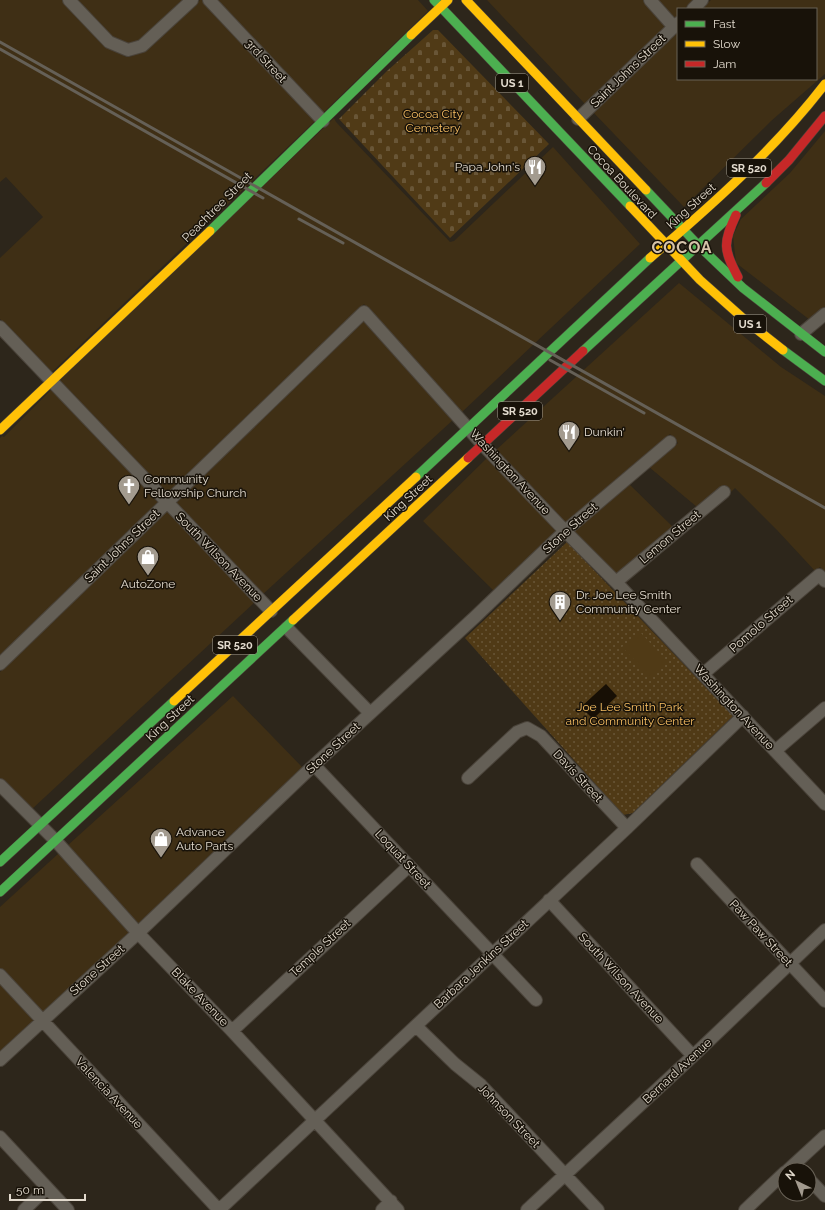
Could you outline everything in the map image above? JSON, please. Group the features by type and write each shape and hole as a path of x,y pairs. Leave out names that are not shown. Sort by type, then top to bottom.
{"main road":[{"name":"Cocoa Boulevard","path":"434,0 681,261 727,305 782,350 825,381"},
{"name":"Peachtree Street","path":"0,430 205,236 448,0"},
{"name":"Cocoa Boulevard","path":"466,0 698,245 743,288 825,352"},
{"name":"King Street","path":"0,862 751,166 812,101 825,84"},
{"name":"King Street","path":"0,892 54,840 287,628 698,245 738,211 814,131 825,116"},
{"path":"738,211 728,234 725,246 728,258 743,288"},
{"path":"317,581 346,549 361,528"},
{"path":"287,628 290,613 294,608"},
{"path":"269,626 272,619 271,611"},
{"path":"189,717 208,688 249,648"}],"street":[{"path":"69,0 109,42 128,50 142,46 192,0"},
{"name":"3rd Street","path":"209,0 323,121"},
{"path":"650,0 676,25"},
{"path":"694,8 702,0"},
{"name":"Saint Johns Street","path":"578,119 676,25"},
{"name":"Saint Johns Street","path":"0,664 364,312"},
{"name":"Washington Avenue","path":"364,312 483,445 616,582 825,804"},
{"path":"801,334 825,314"},
{"name":"South Wilson Avenue","path":"0,326 271,611"},
{"name":"Stone Street","path":"0,1060 138,933 314,765 565,530 670,442"},
{"name":"Lemon Street","path":"616,582 724,492"},
{"name":"Pomolo Street","path":"703,674 822,578"},
{"path":"287,628 370,713"},
{"path":"775,751 825,708"},
{"name":"Barbara Jenkins Street","path":"219,1210 627,828 743,716"},
{"name":"Davis Street","path":"468,778 517,732 527,728 541,736 627,828"},
{"name":"Loquat Street","path":"314,765 536,1000"},
{"name":"Blake Avenue","path":"0,785 40,825 138,933 232,1031 394,1206"},
{"name":"Paw Paw Street","path":"697,864 825,1001"},
{"name":"Temple Street","path":"232,1031 409,866"},
{"name":"South Wilson Avenue","path":"549,900 693,1056"},
{"name":"Bernard Avenue","path":"527,1210 693,1056 825,930"},
{"name":"Valencia Avenue","path":"0,975 219,1210"},
{"name":"Johnson Street","path":"416,1026 455,1064 481,1085 598,1210"},
{"path":"800,1162 825,1136"},
{"path":"0,1137 68,1210"},
{"path":"746,1210 777,1180"},
{"path":"24,1210 47,1188"},
{"path":"817,1188 825,1196"},
{"path":"382,1210 394,1206"}],"shaded area":[{"path":"0,0 62,0 105,46 124,54 125,57 131,57 132,55 146,50 200,0 202,0 315,121 51,373 0,319 0,258 43,217 6,177 0,182"},
{"path":"76,0 184,0 139,41 128,44 112,38"},
{"path":"216,0 418,0 428,11 323,113"},
{"path":"487,0 643,0 666,26 585,104"},
{"path":"657,0 694,0 685,8 677,8 677,16 674,19"},
{"path":"711,0 825,0 825,74 771,121 684,207 593,112 677,32 677,80 817,80 817,8 702,8"},
{"path":"334,118 336,122 450,242 454,241 553,147 640,244 462,412 364,304 166,495 59,381"},
{"path":"825,131 825,307 810,320 736,263 733,236 741,219 790,173"},
{"path":"679,283 781,367 825,396 825,573 820,567 815,571 735,488 731,492 724,485 697,507 649,467 678,443 670,434 565,523 496,450"},
{"path":"364,319 454,419 262,595 174,503"},
{"path":"52,389 159,502 0,656 0,438 2,436 4,437"},
{"path":"488,457 558,530 494,591 423,521"},
{"path":"629,484 673,527 616,574 573,531"},
{"path":"167,510 255,602 31,810 0,778 0,672"},
{"path":"606,684 617,696 593,719 581,707"},
{"path":"233,696 303,768 138,925 67,846"},
{"path":"59,853 130,932 42,1013 0,968 0,907"},
{"path":"0,983 34,1020 0,1052"}],"green space":[{"name":"Cocoa City Cemetery","path":"433,30 438,30 549,144 450,238 339,119 387,71"},
{"name":"Joe Lee Smith Park and Community Center","path":"567,542 733,716 633,813 623,815 465,638"},
{"path":"640,632 666,660 650,676 622,647"}],"railway":[{"path":"0,42 825,508"},
{"path":"0,49 263,198"},
{"path":"299,219 343,243"},
{"path":"550,360 644,413"}],"traffic: fast":[{"path":"434,0 630,206"},
{"path":"210,231 411,35"},
{"path":"583,351 766,183"},
{"path":"646,190 698,245 743,288 825,352"},
{"path":"416,477 650,258"},
{"path":"783,350 825,381"},
{"path":"0,892 293,620"},
{"path":"0,862 174,701"}],"traffic: slow":[{"path":"411,35 448,0"},
{"path":"466,0 646,190"},
{"path":"650,258 742,176 806,108 825,84"},
{"path":"630,206 700,280 745,320 783,350"},
{"path":"0,430 210,231"},
{"path":"293,620 468,458"},
{"path":"174,701 416,477"}],"traffic: jam":[{"path":"766,183 789,160 825,116"},
{"path":"736,215 726,246 727,252 738,277"},
{"path":"468,458 583,351"}],"place":[{"name":"Papa John's","path":"535,186"},
{"name":"Dunkin'","path":"569,452"},
{"name":"Community Fellowship Church","path":"129,506"},
{"name":"AutoZone","path":"148,576"},
{"name":"Dr. Joe Lee Smith Community Center","path":"560,622"},
{"name":"Advance Auto Parts","path":"161,858"}],"district":[{"name":"COCOA","path":"682,247"}]}
